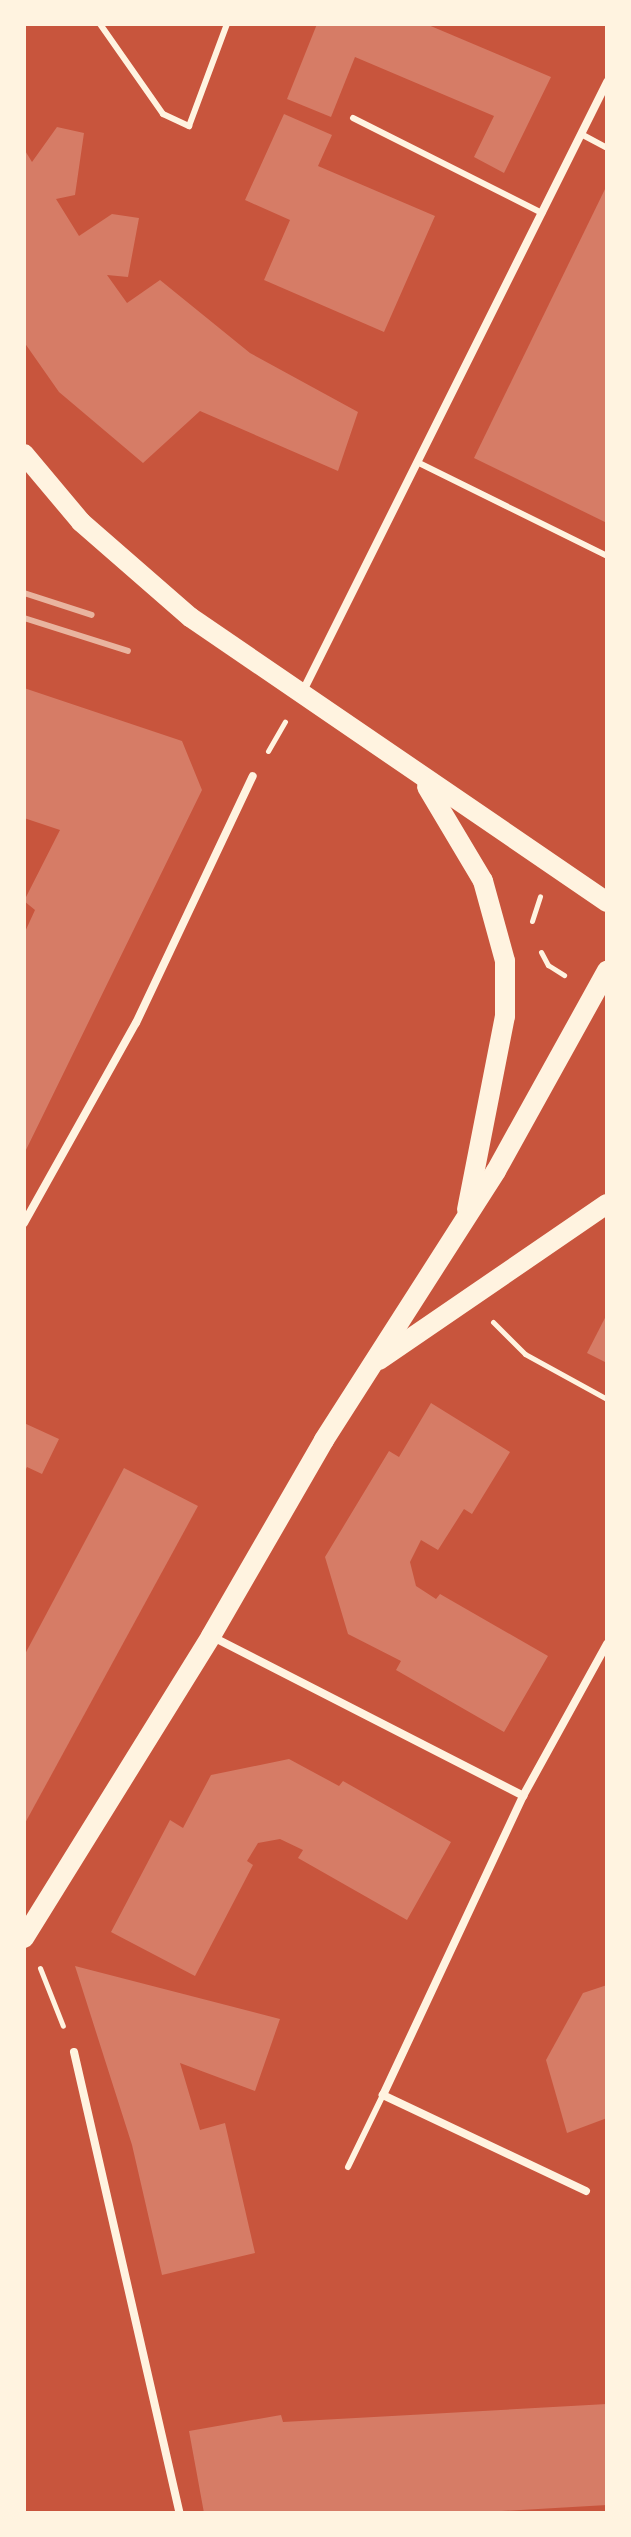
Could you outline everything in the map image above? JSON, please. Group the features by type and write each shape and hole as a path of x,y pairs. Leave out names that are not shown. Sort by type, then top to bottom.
{"main road":[{"path":"24,454 116,556 190,617 422,779 607,902"},
{"path":"422,779 483,881 501,935 505,1016 464,1224"},
{"path":"25,1933 211,1636 369,1367 464,1224 607,971"},
{"path":"369,1367 468,1296 607,1204"}],"street":[{"path":"300,695 607,82"},
{"path":"24,1223 136,1023 253,776"},
{"path":"211,1636 523,1796"},
{"path":"586,2191 383,2095 523,1796 607,1644"},
{"path":"74,2052 180,2513"}],"lane":[{"path":"100,24 163,114 189,126 227,24"},
{"path":"353,118 542,213"},
{"path":"581,134 607,148"},
{"path":"417,462 607,556"},
{"path":"348,2167 383,2095"}],"path":[{"path":"253,776 300,695"},
{"path":"501,935 529,929 548,965 595,993"},
{"path":"468,1296 525,1354 607,1399"},
{"path":"25,1933 74,2052"}],"building":[{"path":"317,24 426,24 551,77 504,173 474,157 494,116 355,57 331,117 287,99"},
{"path":"284,114 332,135 318,166 435,216 384,332 264,280 290,220 245,200"},
{"path":"57,127 84,133 75,195 56,199 79,236 112,214 139,218 128,277 107,275 127,303 160,280 250,353 358,412 338,471 200,411 143,463 59,392 24,342 24,149 32,162"},
{"path":"607,185 607,523 474,458"},
{"path":"24,688 182,741 202,790 24,1154 24,934 35,910 24,901 60,830 24,818"},
{"path":"607,1314 607,1363 587,1353"},
{"path":"431,1403 510,1452 472,1514 464,1509 438,1550 421,1540 410,1562 416,1586 436,1599 440,1594 548,1656 504,1732 396,1670 401,1661 348,1634 325,1557 389,1451 399,1457"},
{"path":"24,1423 59,1439 42,1474 27,1467 24,1473"},
{"path":"124,1468 198,1506 24,1825 24,1656"},
{"path":"289,1759 339,1786 343,1781 451,1842 407,1920 298,1858 303,1850 280,1839 258,1843 247,1861 253,1865 195,1976 111,1932 170,1820 183,1828 211,1775"},
{"path":"75,1966 280,2019 255,2091 180,2063 200,2130 225,2123 255,2253 162,2275 132,2145"},
{"path":"607,1985 607,2118 567,2133 546,2060 583,1993"},
{"path":"607,2404 607,2505 469,2513 204,2513 189,2431 281,2415 283,2422"}],"railway":[{"path":"24,593 92,615"},
{"path":"24,618 128,651"}]}
